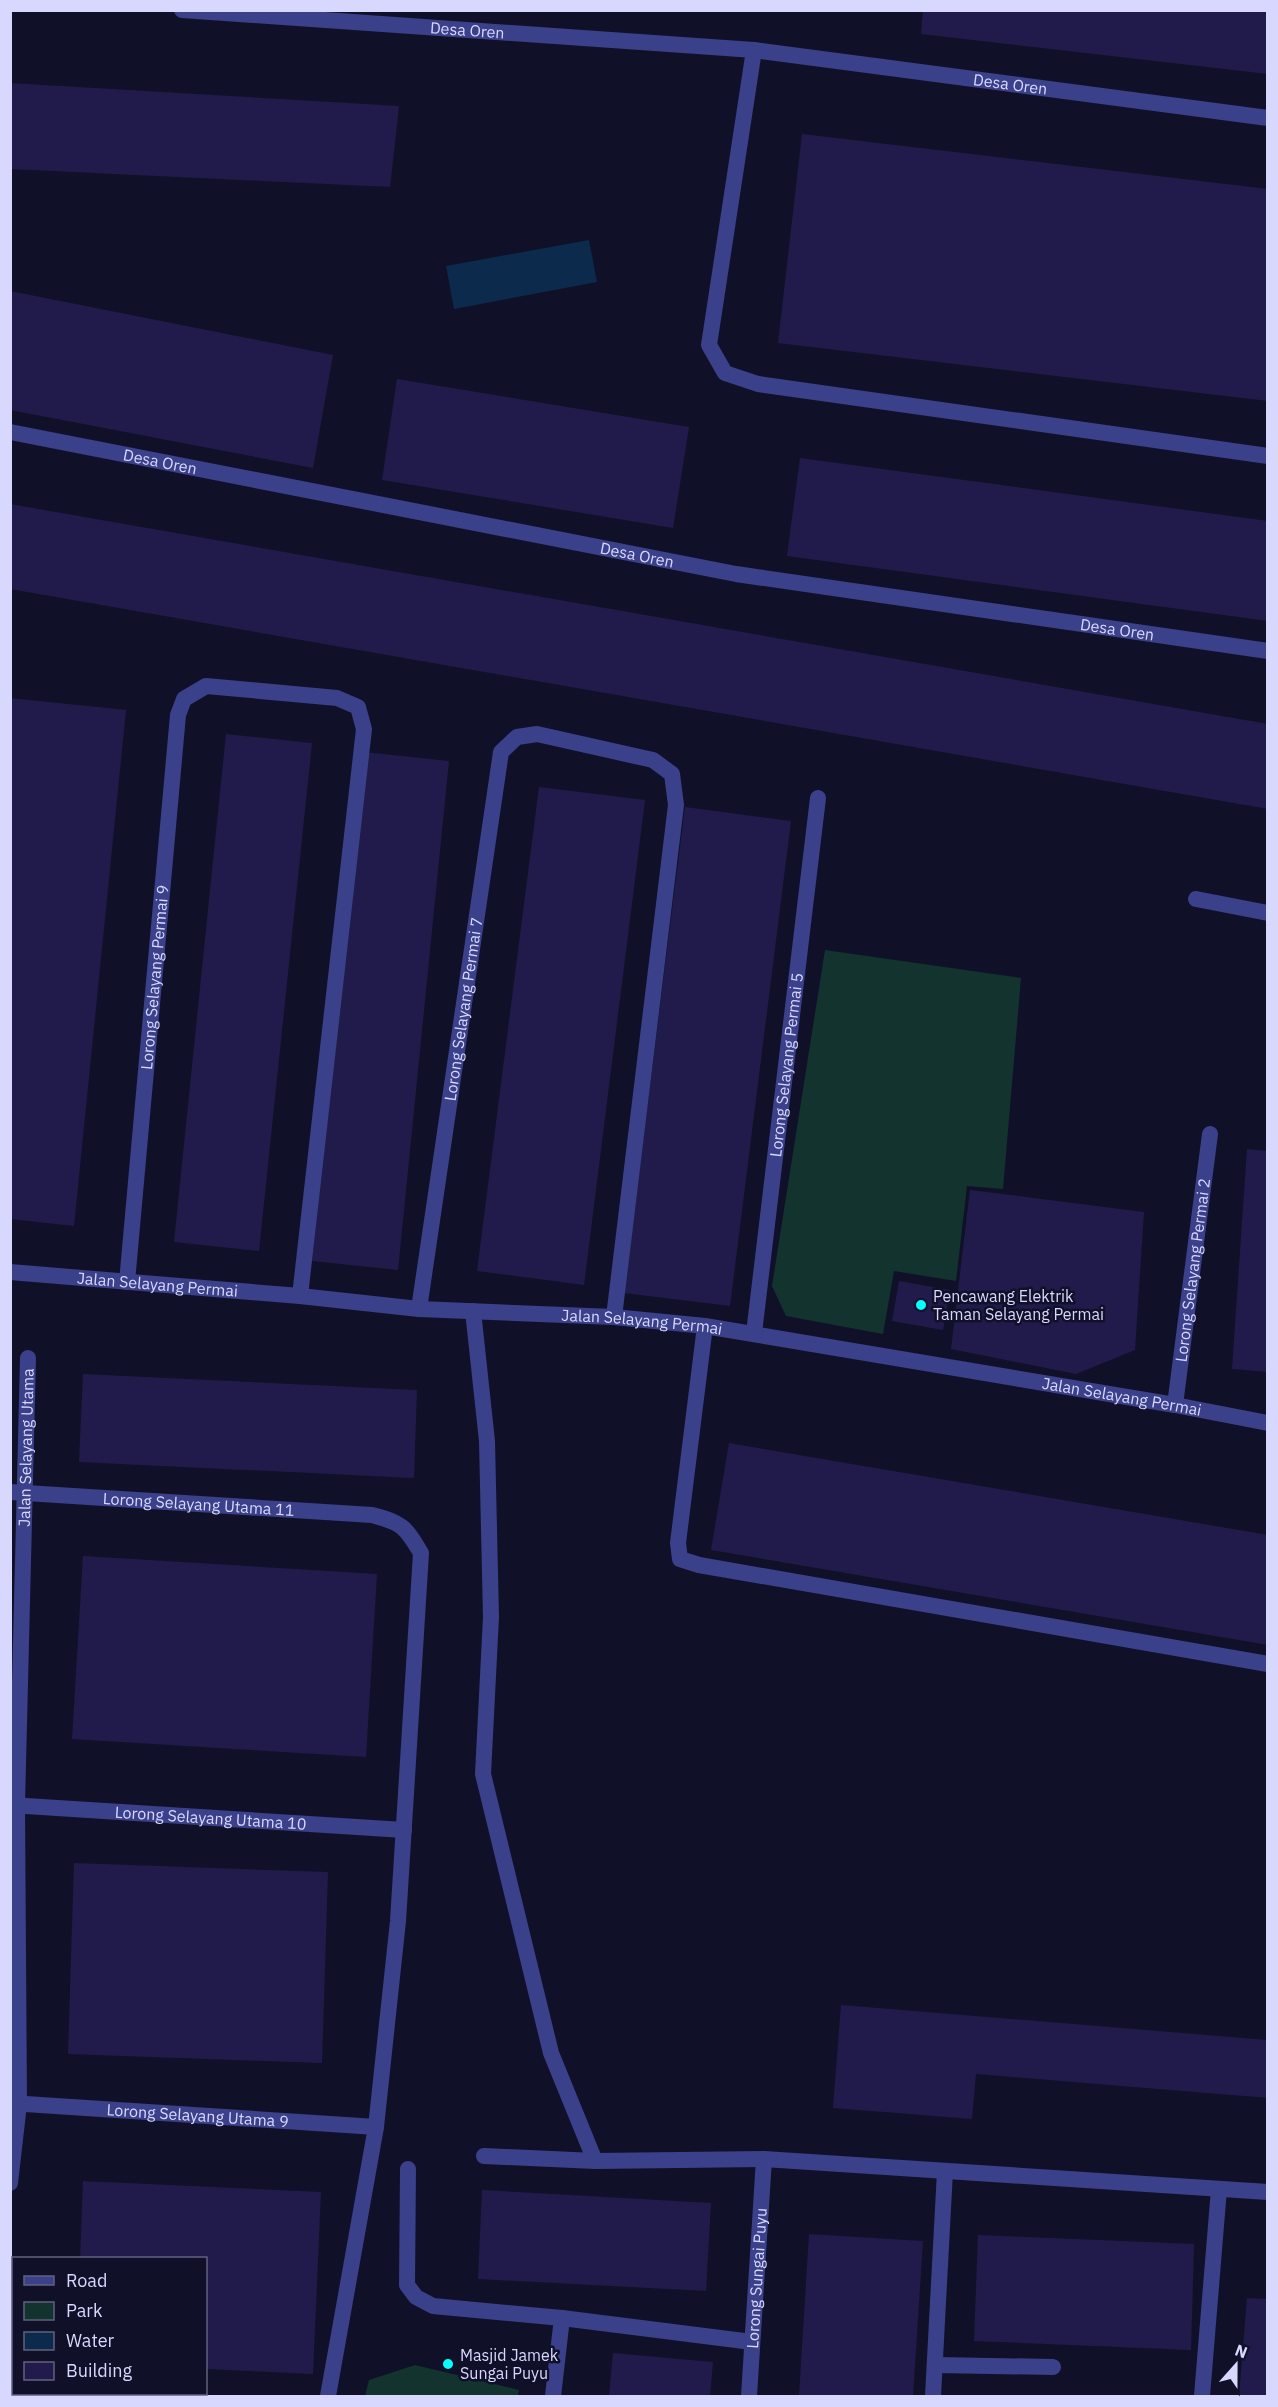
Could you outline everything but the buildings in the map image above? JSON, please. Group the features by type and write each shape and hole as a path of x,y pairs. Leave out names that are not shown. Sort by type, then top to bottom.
{"street":[{"name":"Desa Oren","path":"182,10 754,50 1268,118"},
{"path":"754,50 708,345 725,373 758,384 1268,456"},
{"name":"Desa Oren","path":"10,432 736,574 1268,651"},
{"name":"Lorong Selayang Permai 9","path":"127,1282 178,715 184,699 206,687 337,698 358,707 364,729 300,1296"},
{"name":"Lorong Selayang Permai 7","path":"418,1309 501,752 517,736 537,735 653,760 672,774 676,805 614,1317"},
{"name":"Lorong Selayang Permai 5","path":"754,1333 818,798"},
{"path":"1196,899 1268,913"},
{"name":"Lorong Selayang Permai 2","path":"1175,1405 1210,1134"},
{"name":"Jalan Selayang Permai","path":"10,1272 300,1296 418,1309 614,1317 705,1326 1175,1405 1268,1423"},
{"path":"473,1311 487,1441 491,1617 483,1774 551,2053 595,2161"},
{"path":"705,1326 678,1543 681,1559 699,1565 1268,1664"},
{"name":"Jalan Selayang Utama","path":"10,2183 15,2104 14,1805 18,1493 28,1358"},
{"name":"Lorong Selayang Utama 11","path":"18,1493 372,1515 396,1522 411,1537 421,1553 398,1921 376,2127 328,2397"},
{"name":"Lorong Selayang Utama 10","path":"14,1805 404,1830"},
{"name":"Lorong Selayang Utama 9","path":"15,2104 376,2127"},
{"path":"484,2156 595,2161 764,2159 1268,2192"},
{"name":"Lorong Sungai Puyu","path":"749,2397 764,2159"},
{"path":"408,2169 407,2285 416,2297 433,2306 562,2318 752,2342"},
{"path":"933,2397 945,2171"},
{"path":"1202,2397 1219,2189"},
{"path":"553,2397 562,2318"},
{"path":"936,2365 1053,2367"}],"green space":[{"path":"825,950 1021,978 1003,1189 967,1186 956,1281 894,1271 883,1334 786,1316 772,1286"},
{"path":"415,2365 519,2390 518,2396 365,2396 369,2380"}],"water":[{"path":"589,240 597,282 454,309 446,266"}],"place":[{"name":"Pencawang Elektrik Taman Selayang Permai","path":"921,1305"},
{"name":"Masjid Jamek Sungai Puyu","path":"448,2364"}]}
